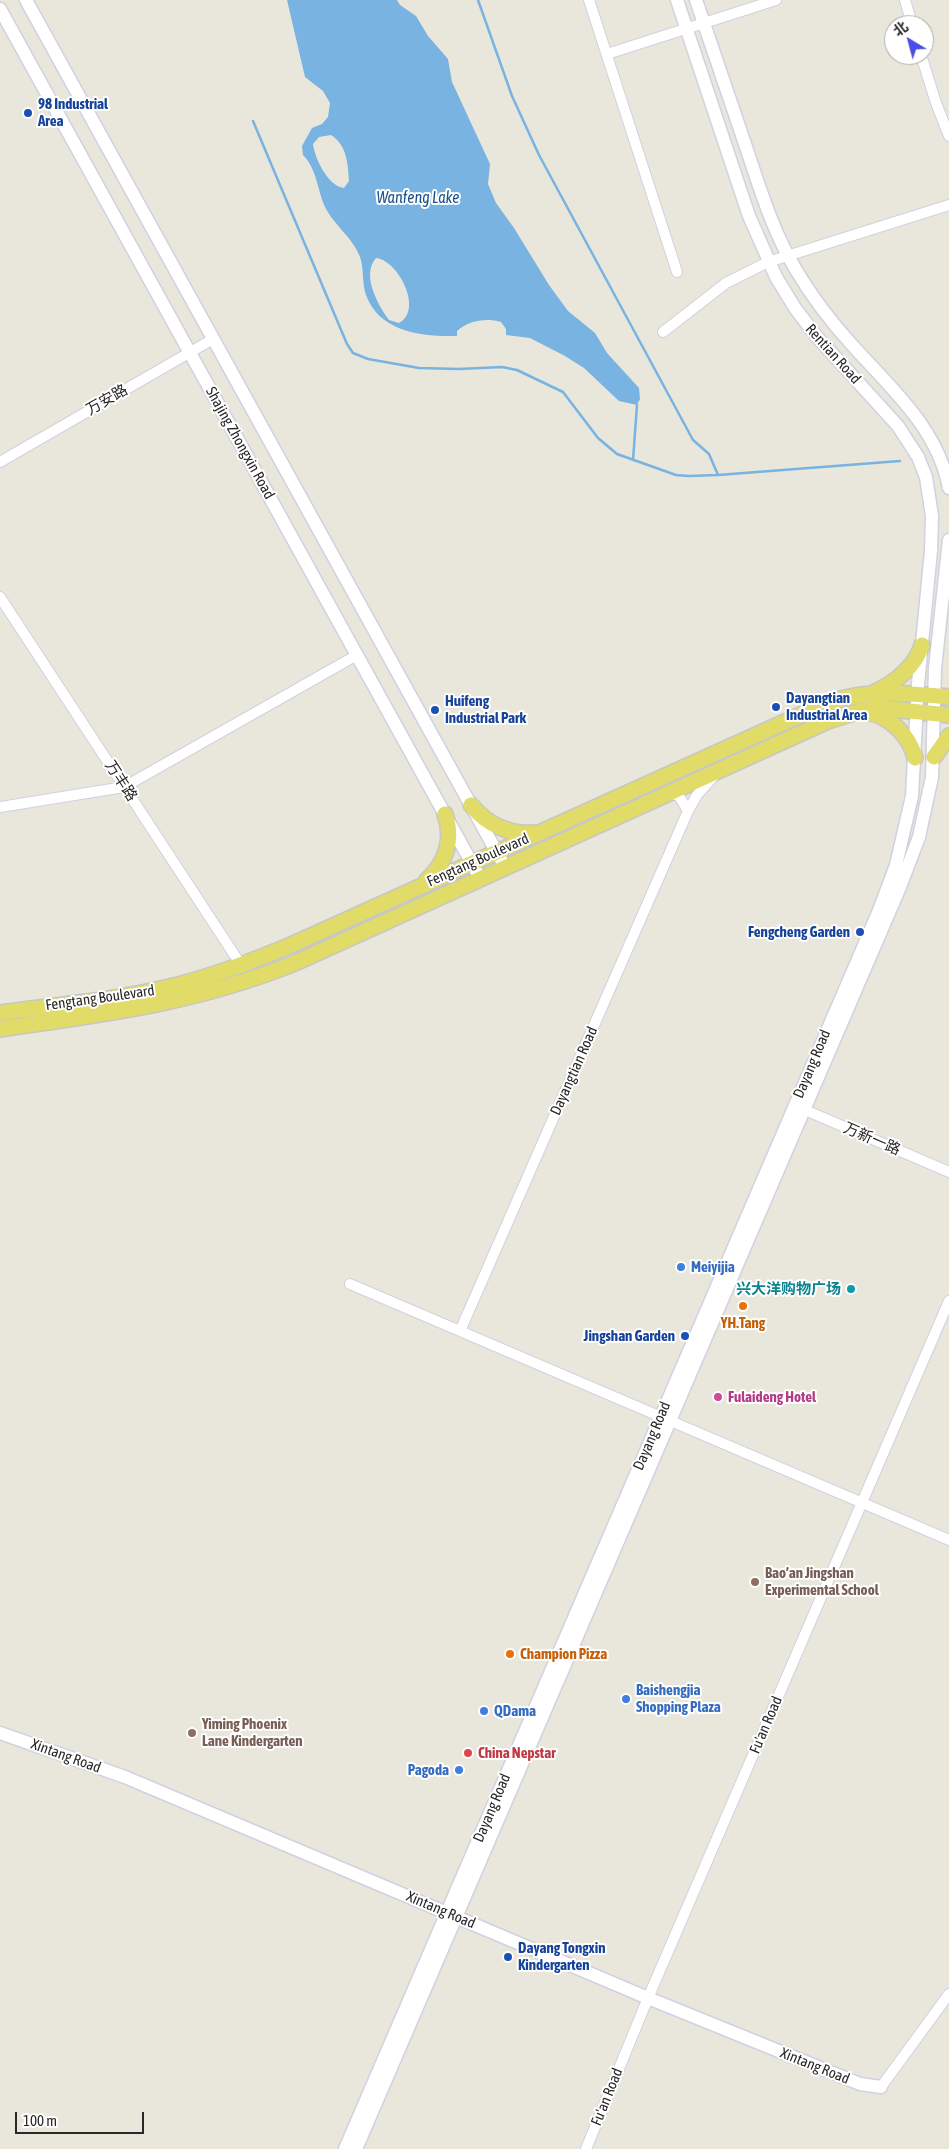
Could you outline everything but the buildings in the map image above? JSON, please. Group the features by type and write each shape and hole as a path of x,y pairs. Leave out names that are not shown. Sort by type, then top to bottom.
{"main road":[{"path":"872,693 888,685 904,672 914,661 922,645"},
{"name":"Fengtang Boulevard","path":"0,1013 140,994 241,966 802,712 838,699 872,693 895,692 942,697"},
{"name":"Fengtang Boulevard","path":"0,1029 144,1008 216,991 295,963 812,727 860,712 881,708 942,714"},
{"path":"860,712 877,714 893,724 909,742 915,758"},
{"path":"934,757 949,736"},
{"path":"471,805 487,820 508,830 526,834 540,832"},
{"path":"416,888 432,875 445,856 449,838 445,814"}],"street":[{"name":"Shajing Zhongxin Road","path":"26,0 505,867"},
{"path":"589,0 677,272"},
{"name":"Rentian Road","path":"677,0 749,216 768,262 804,321 895,422 912,446 922,466 931,501 932,534 917,711"},
{"name":"Rentian Road","path":"696,0 762,194 787,255 808,289 831,320 909,408 927,432 938,451 949,488"},
{"path":"606,54 776,0"},
{"path":"905,0 909,15"},
{"name":"Shajing Zhongxin Road","path":"0,9 480,878"},
{"path":"924,65 949,136"},
{"path":"663,332 726,283 768,262 949,205"},
{"name":"万安路","path":"0,462 213,339"},
{"path":"942,714 942,697 935,668 949,540"},
{"name":"万丰路","path":"0,597 241,966"},
{"path":"0,807 124,786 357,655"},
{"name":"Dayang Road","path":"799,1108 890,881 910,811 917,711"},
{"name":"Dayang Road","path":"345,2149 451,1915 799,1108 910,862 927,804 942,714"},
{"name":"Dayangtian Road","path":"460,1331 688,811 702,788 725,766"},
{"path":"667,793 679,796 688,811"},
{"name":"万新一路","path":"799,1108 949,1172"},
{"path":"350,1284 949,1540"},
{"name":"Fu'an Road","path":"586,2149 648,1998 949,1301"},
{"name":"Xintang Road","path":"0,1733 125,1777 648,1998 860,2084 881,2087"},
{"name":"Dayang Road","path":"356,2149 451,1915"},
{"path":"881,2087 949,1994"}],"water":[{"name":"Wanfeng Lake","path":"287,0 397,0 400,5 416,16 428,36 448,59 452,82 490,164 488,184 496,203 568,311 595,333 607,353 639,388 640,399 637,405 619,401 584,368 565,356 530,338 506,335 506,329 501,322 490,320 478,321 462,327 457,331 457,336 444,336 404,330 381,317 372,307 366,295 361,261 357,250 325,207 314,173 303,155 302,146 312,128 322,124 328,117 330,103 323,91 305,77","holes":["331,135 340,144 346,155 349,181 344,188 333,182 323,171 314,150 313,144 319,137","376,258 384,261 400,276 409,297 409,308 406,317 399,323 389,320 373,290 370,273"]}],"waterway":[{"path":"478,0 512,96 539,155 693,440 709,454 718,475"},
{"path":"253,121 347,344 353,353 368,359 419,368 502,367 517,370 563,392 598,438 617,454 676,475 718,475 900,461"},
{"path":"633,460 637,405"}],"place":[{"name":"98 Industrial Area","path":"28,113"},
{"name":"Dayangtian Industrial Area","path":"776,707"},
{"name":"Huifeng Industrial Park","path":"435,710"},
{"name":"Fengcheng Garden","path":"860,932"},
{"name":"Meiyijia","path":"681,1267"},
{"name":"兴大洋购物广场","path":"851,1289"},
{"name":"YH.Tang","path":"743,1306"},
{"name":"Jingshan Garden","path":"685,1336"},
{"name":"Fulaideng Hotel","path":"718,1397"},
{"name":"Bao’an Jingshan Experimental School","path":"755,1582"},
{"name":"Champion Pizza","path":"510,1654"},
{"name":"Baishengjia Shopping Plaza","path":"626,1699"},
{"name":"QDama","path":"484,1711"},
{"name":"Yiming Phoenix Lane Kindergarten","path":"192,1733"},
{"name":"China Nepstar","path":"468,1753"},
{"name":"Pagoda","path":"459,1770"},
{"name":"Dayang Tongxin Kindergarten","path":"508,1957"}]}
